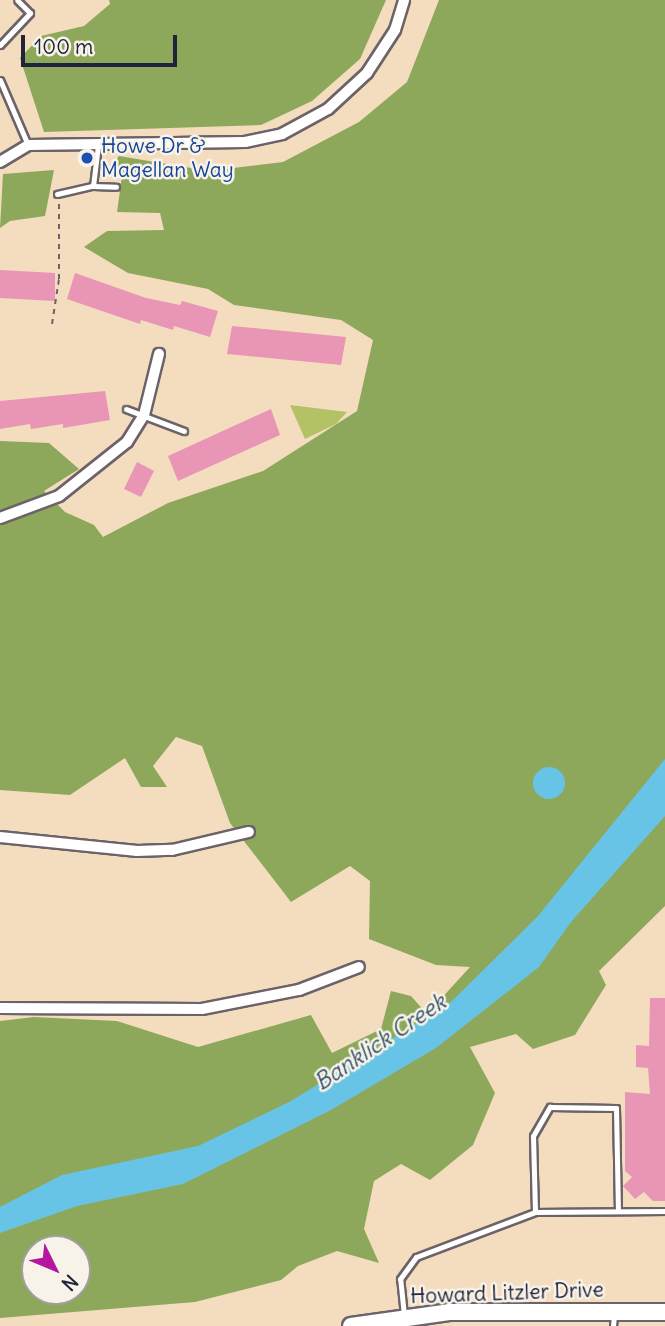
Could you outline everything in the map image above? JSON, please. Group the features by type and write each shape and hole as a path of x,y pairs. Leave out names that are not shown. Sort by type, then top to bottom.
{"main road":[{"name":"Howard Litzler Drive","path":"351,1326 405,1317 506,1310 613,1319 665,1312"}],"street":[{"path":"0,162 28,145 245,142 306,124 367,73 395,30 404,0"},
{"path":"0,518 59,496 127,442 144,415 159,354"},
{"path":"0,837 137,851 172,850 249,832"},
{"path":"0,1008 202,1009 299,990 359,967"}],"lane":[{"path":"0,45 30,13 17,0"},
{"path":"0,80 28,145"},
{"path":"93,186 98,145"},
{"path":"57,194 93,186 116,187"},
{"path":"127,409 184,431"},
{"path":"535,1212 533,1136 550,1107 616,1108 618,1211"},
{"path":"405,1317 400,1279 416,1257 535,1212 665,1211"}],"path":[{"path":"52,324 59,279 61,210 57,194"}],"green space":[{"path":"109,0 386,0 360,59 312,101 261,125 44,132 20,58 41,36 84,26 110,4"},
{"path":"439,0 665,0 665,906 599,971 606,985 575,1035 533,1049 516,1034 470,1047 495,1093 473,1145 430,1180 401,1164 374,1181 364,1229 379,1263 337,1251 298,1266 281,1280 195,1302 0,1318 0,1021 34,1017 117,1021 198,1047 311,1015 332,1053 381,1029 391,991 411,996 427,1014 470,967 436,965 369,939 370,881 350,866 291,902 230,823 202,746 176,737 153,766 167,787 141,787 125,758 70,795 0,790 0,441 49,443 79,469 44,491 65,512 94,525 103,537 168,503 263,471 357,411 373,340 341,320 234,305 208,289 128,273 84,247 107,231 164,230 160,213 117,212 122,176 109,170 119,156 209,171 283,162 359,122 407,82"},
{"path":"54,170 45,216 10,221 0,228 3,174"},
{"path":"290,405 347,412 336,424 305,439"}],"water":[{"path":"665,759 665,816 571,922 539,967 436,1048 331,1110 183,1184 77,1206 0,1233 0,1207 62,1175 198,1146 291,1101 451,1002 538,916"},
{"path":"549,767 560,772 565,783 560,794 549,799 538,794 533,783 538,772"}],"building":[{"path":"0,270 55,273 55,301 0,298"},
{"path":"75,273 146,298 180,305 182,301 218,311 210,337 174,326 173,330 141,320 140,324 67,299"},
{"path":"232,326 346,337 341,365 227,354"},
{"path":"105,391 110,420 63,428 63,424 31,429 30,424 0,429 0,401"},
{"path":"271,409 280,435 178,481 168,456"},
{"path":"137,462 154,471 141,497 124,489"},
{"path":"650,998 665,998 665,1201 653,1201 644,1192 635,1199 623,1186 632,1177 625,1171 625,1092 650,1094 648,1068 636,1067 636,1045 649,1046"}],"place":[{"name":"Howe Dr & Magellan Way","path":"87,158"}],"water label":[{"name":"Banklick Creek","path":"380,1042"}]}
